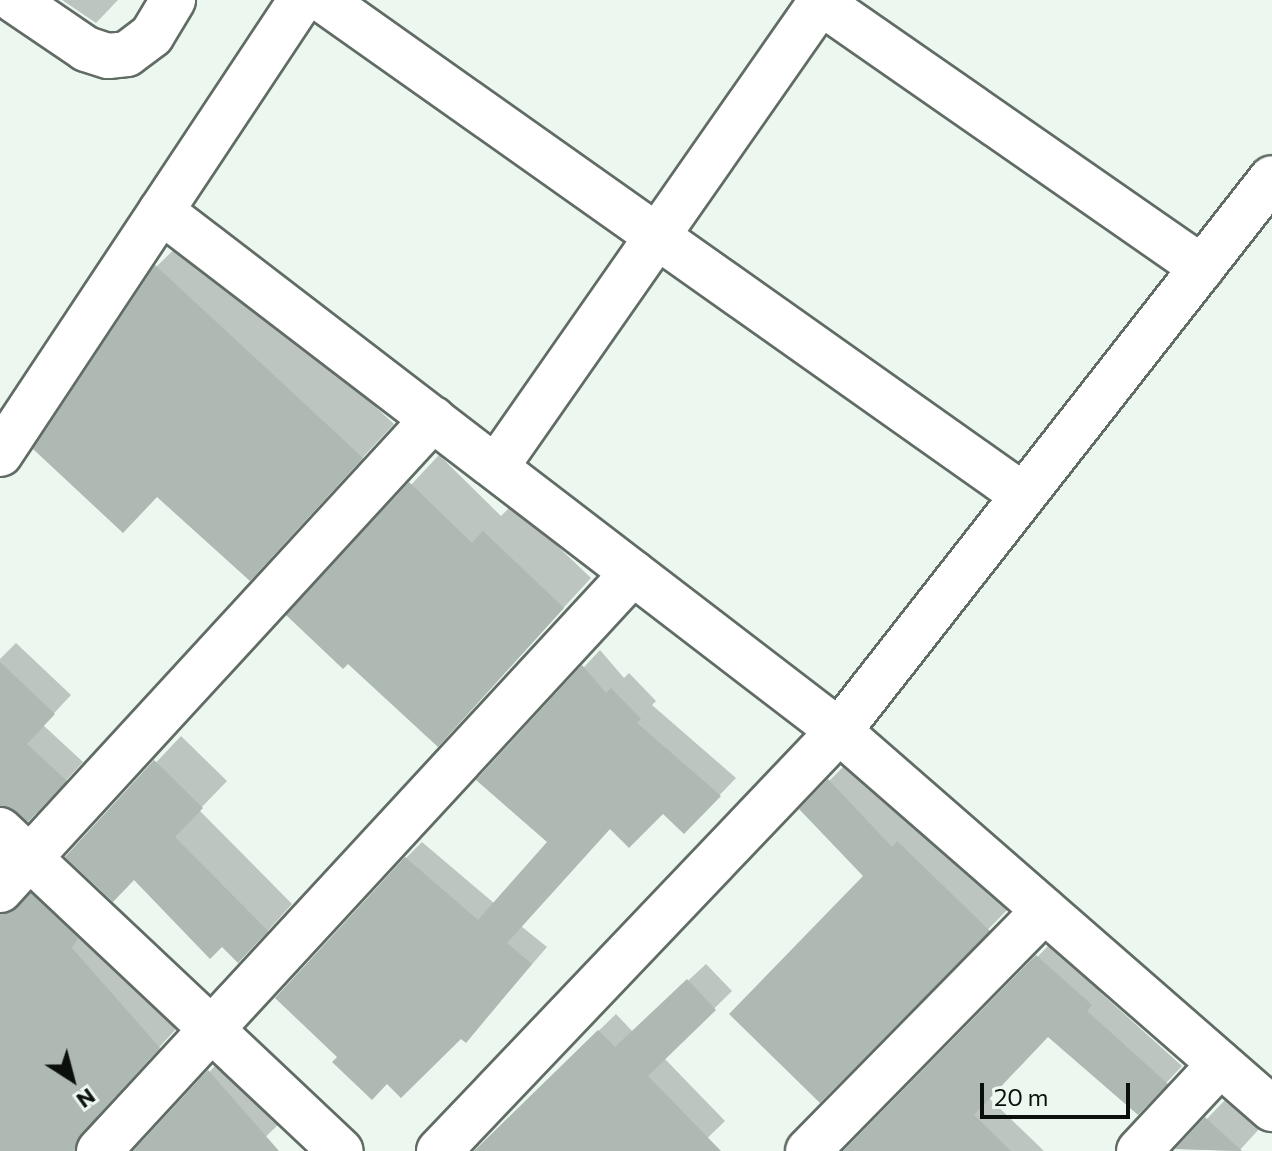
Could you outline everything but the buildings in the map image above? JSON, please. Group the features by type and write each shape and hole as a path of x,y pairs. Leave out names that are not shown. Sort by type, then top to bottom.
{"street":[{"path":"14,0 86,49 108,56 127,54 152,35 173,0"},
{"path":"0,454 301,0"},
{"path":"323,0 1023,495"},
{"path":"496,467 820,1 1202,268"},
{"path":"439,1151 839,731 1272,178"},
{"path":"161,211 839,731 1272,1109"},
{"path":"0,890 15,844 433,419"},
{"path":"99,1151 633,573"},
{"path":"15,844 341,1151"},
{"path":"808,1151 1044,911"},
{"path":"1139,1151 1220,1064"}]}
